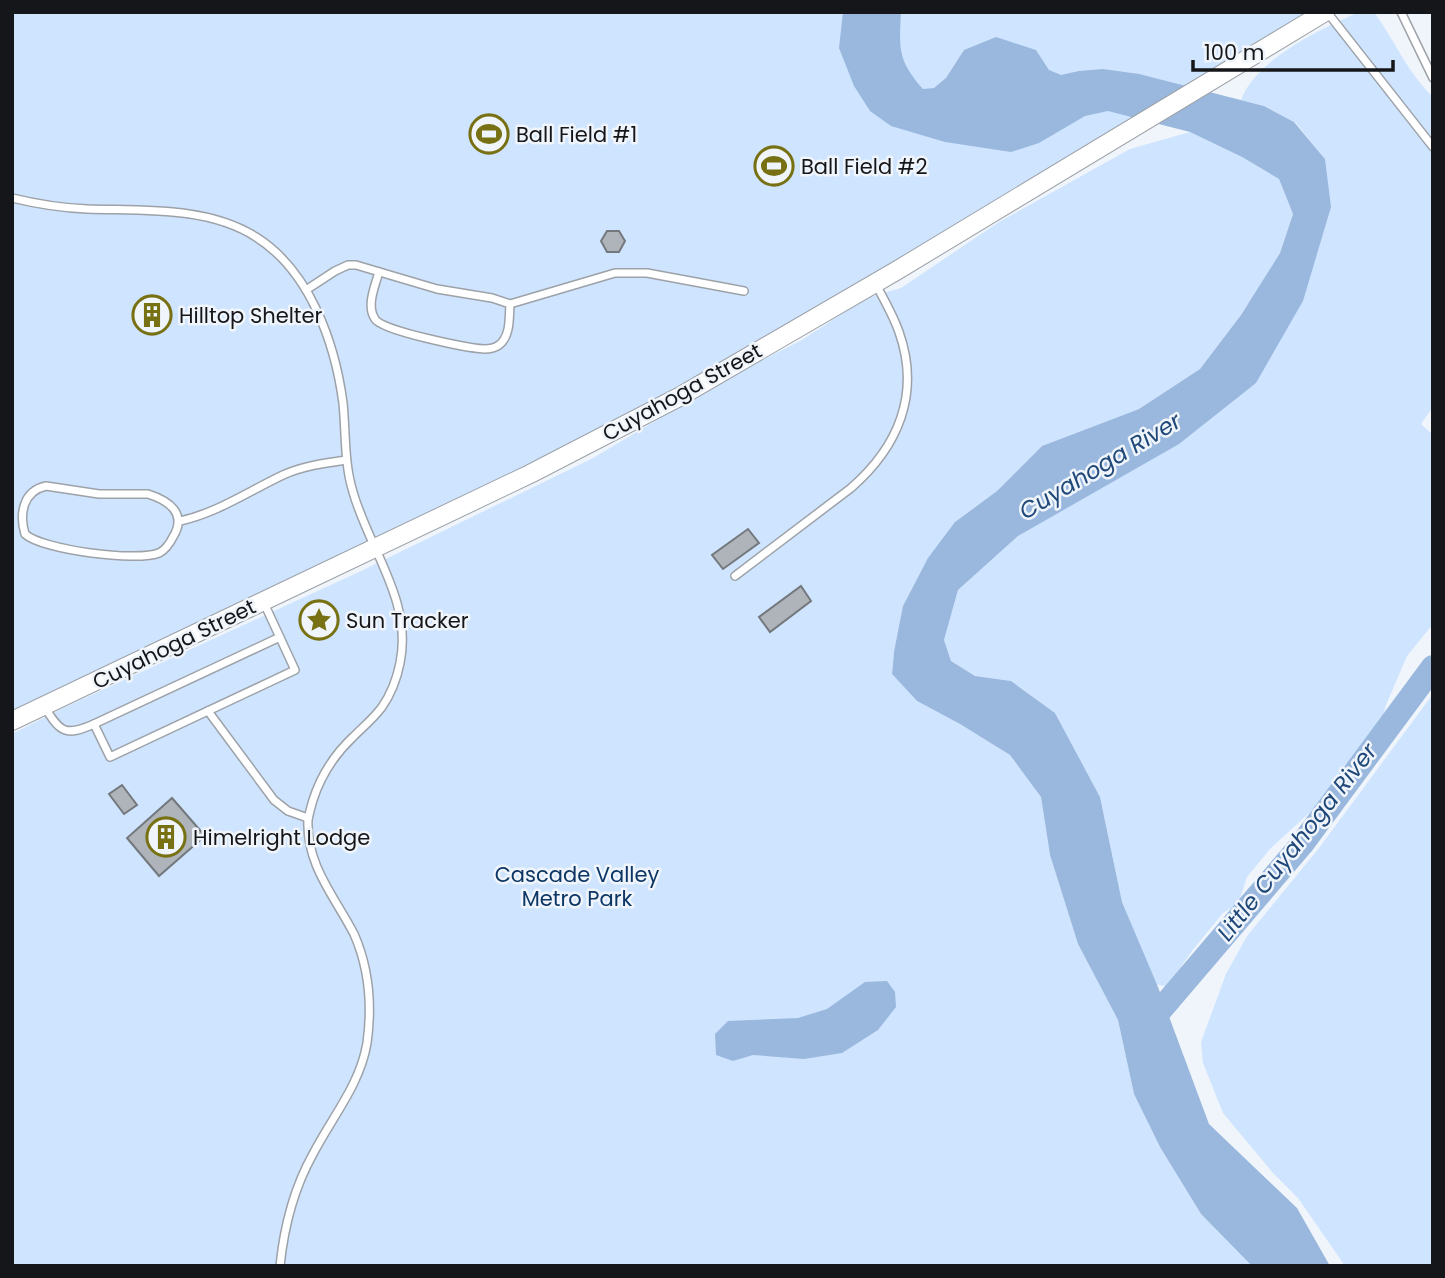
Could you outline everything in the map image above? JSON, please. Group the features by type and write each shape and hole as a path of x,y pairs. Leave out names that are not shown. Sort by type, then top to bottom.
{"street":[{"name":"Cuyahoga Street","path":"12,721 530,474 667,403 875,283 1326,12"}],"lane":[{"path":"1326,12 1433,147"},
{"path":"1401,12 1433,78"},
{"path":"12,198 83,209 184,214 224,222 254,235 281,257 306,290 333,353 343,408 346,460 354,496 401,616 403,642 394,684 382,707 325,770 317,786 308,818 315,861 323,883 354,935 361,954 369,992 370,1015 366,1046 357,1075 346,1100 312,1154 295,1195 283,1241 280,1266"},
{"path":"306,290 348,265 437,289 510,303 615,273 647,272 744,291"},
{"path":"379,272 372,303 375,320 381,326 460,346 494,348 508,331 510,303"},
{"path":"735,576 859,481 885,454 894,439 906,393 906,357 895,322 875,283"},
{"path":"180,521 172,507 148,494 99,495 46,486 35,490 27,499 22,520 26,534 40,542 70,550 131,555 159,552 169,543 180,521 215,510 286,474 346,460"},
{"path":"94,724 110,757 295,670 263,601"},
{"path":"44,706 62,731 73,732 280,637"},
{"path":"208,711 274,800 288,811 308,818"}],"green space":[{"path":"12,12 1325,12 724,370 12,715"},
{"path":"1359,12 1374,12 1408,67 1433,97 1433,407 1421,424 1433,435 1433,624 1407,656 1382,721 1369,741 1343,767 1332,792 1270,849 1247,877 1238,904 1223,913 1167,987 1156,984 1122,902 1100,797 1055,713 1011,681 975,676 951,661 944,640 958,590 1018,536 1096,489 1256,383 1325,159 1296,123 1264,106 1241,100 1260,71 1291,47"},
{"name":"Cascade Valley Metro Park","path":"1190,132 1242,157 1279,179 1293,214 1280,253 1241,315 1200,369 1139,409 1042,446 997,491 955,522 894,652 892,674 917,701 1010,755 1041,797 1050,855 1078,944 1118,1020 1134,1094 1160,1147 1201,1214 1252,1266 12,1266 12,734 361,571 593,458 734,374 802,340 866,298 901,288 999,222 1130,149"},
{"path":"1433,694 1433,1266 1345,1266 1298,1198 1273,1173 1223,1113 1203,1063 1201,1042 1226,974 1247,936 1319,848"}],"water":[{"name":"Cuyahoga River","path":"843,12 901,12 902,54 909,70 923,89 934,88 946,78 964,50 996,37 1036,50 1049,70 1061,75 1103,69 1139,74 1264,106 1294,122 1325,159 1331,207 1303,301 1256,383 1179,444 1018,536 958,590 944,640 951,661 975,676 1011,681 1055,713 1100,797 1122,902 1158,987 1209,1124 1297,1208 1330,1266 1252,1266 1201,1214 1160,1147 1134,1094 1118,1020 1078,944 1050,855 1041,797 1010,755 917,701 892,674 903,606 928,558 955,522 997,491 1042,446 1139,409 1200,369 1241,315 1280,253 1293,214 1279,179 1242,157 1190,132 1108,111 1085,116 1039,143 1011,152 945,142 891,126 870,111 854,86 839,48"},
{"path":"887,981 895,992 896,1007 878,1030 842,1053 804,1059 753,1055 733,1061 716,1055 715,1034 728,1021 798,1018 827,1009 865,982"}],"building":[{"path":"607,231 619,231 625,241 619,252 607,252 601,241"},
{"name":"Hilltop Shelter","path":"146,307 161,309 164,323 151,330 140,320"},
{"path":"748,529 759,543 723,569 712,555"},
{"path":"801,586 811,601 770,632 759,617"},
{"path":"122,785 137,805 124,814 109,794"},
{"name":"Himelright Lodge","path":"172,798 205,836 159,876 127,838"}],"waterway":[{"name":"Little Cuyahoga River","path":"1157,1014 1302,844 1433,667"}],"place":[{"name":"Ball Field #1","path":"489,134"},
{"name":"Ball Field #2","path":"774,166"},
{"name":"Hilltop Shelter","path":"152,315"},
{"name":"Sun Tracker","path":"319,620"},
{"name":"Himelright Lodge","path":"166,837"}]}
